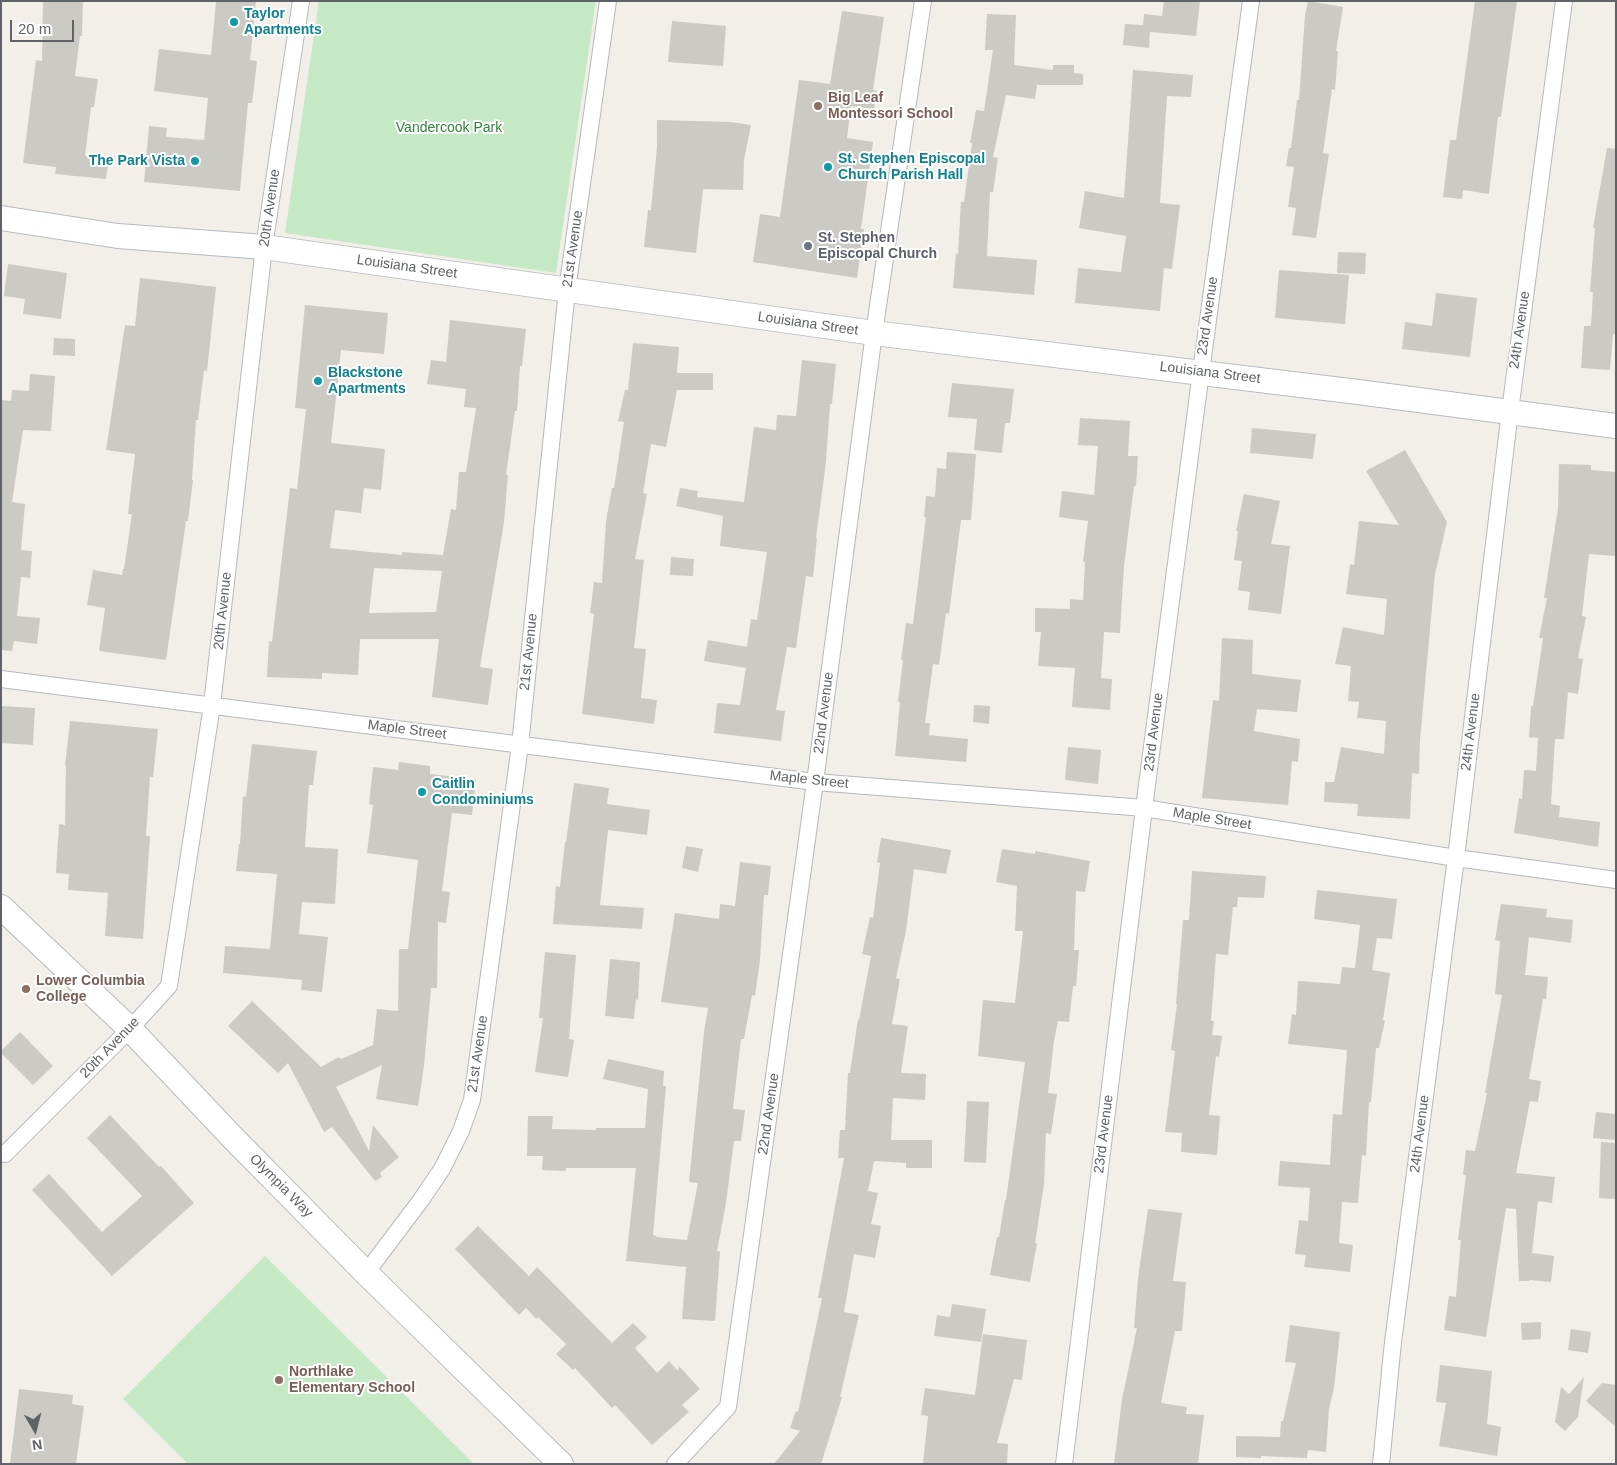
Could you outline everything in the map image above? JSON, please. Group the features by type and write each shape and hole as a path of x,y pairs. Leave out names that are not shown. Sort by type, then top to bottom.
{"street":[{"name":"20th Avenue","path":"5,1154 130,1029 169,986 212,704 264,247 301,1"},
{"name":"21st Avenue","path":"366,1273 438,1175 461,1131 472,1100 520,744 567,290 608,1"},
{"name":"22nd Avenue","path":"675,1464 728,1407 815,782 874,333 923,1"},
{"name":"23rd Avenue","path":"1064,1464 1144,808 1200,372 1251,1"},
{"name":"24th Avenue","path":"1381,1464 1393,1342 1456,858 1510,411 1564,1"},
{"name":"Louisiana Street","path":"1,218 118,236 264,247 874,333 1200,372 1616,426"},
{"name":"Maple Street","path":"1,679 212,704 815,782 1144,808 1456,858 1616,880"},
{"name":"Olympia Way","path":"1,907 130,1029 233,1138 366,1273 561,1464"}],"green space":[{"name":"Vandercook Park","path":"319,1 596,1 556,273 285,233"},
{"path":"265,1256 474,1464 188,1464 123,1399"}],"building":[{"path":"43,1 83,1 82,36 80,36 75,76 98,79 94,107 91,107 85,156 109,158 106,179 55,174 56,167 23,163 36,60 42,61"},
{"path":"216,1 256,1 250,60 257,61 252,103 248,103 240,191 144,182 149,126 167,128 166,137 204,140 208,98 154,91 159,49 211,55"},
{"path":"1164,1 1200,1 1196,36 1150,32 1149,48 1123,45 1125,24 1143,25 1144,14 1162,16"},
{"path":"1308,1 1343,7 1336,51 1338,51 1335,90 1332,89 1323,153 1329,154 1316,238 1292,235 1296,208 1288,207 1294,167 1286,166 1289,148 1291,148 1297,100 1299,100 1305,15"},
{"path":"1475,1 1517,1 1501,117 1498,117 1489,194 1463,190 1462,199 1443,197 1450,140 1456,140"},
{"path":"842,11 884,17 873,90 877,91 874,109 851,106 847,138 873,142 861,229 864,229 857,278 753,262 760,214 780,217 799,80 830,84"},
{"path":"987,14 1016,15 1014,65 1053,70 1053,65 1074,65 1074,73 1083,74 1083,85 1037,85 1035,99 1006,95 993,157 998,158 993,192 990,192 987,256 1037,260 1034,295 953,288 956,253 958,254 961,202 964,202 972,143 970,143 976,110 984,111 993,50 985,50"},
{"path":"672,21 726,26 723,66 668,62"},
{"path":"1133,70 1193,75 1191,97 1167,96 1160,203 1180,205 1172,269 1164,268 1160,311 1075,303 1078,268 1121,272 1126,236 1079,228 1085,191 1124,198"},
{"path":"657,120 731,122 751,125 744,160 743,190 703,189 696,253 644,247 648,210 651,210 657,147"},
{"path":"1607,148 1616,149 1616,334 1613,334 1610,370 1581,368 1584,326 1591,326 1593,292 1590,292 1595,228 1593,228"},
{"path":"1338,252 1366,253 1365,274 1337,273"},
{"path":"8,264 67,273 61,319 23,314 25,299 4,296"},
{"path":"1279,270 1349,275 1345,324 1275,318"},
{"path":"140,278 216,287 207,371 204,370 198,420 196,420 193,480 188,521 186,521 166,660 99,651 105,608 87,605 93,570 122,575 124,569 132,514 128,514 135,454 106,450 125,325 135,326"},
{"path":"1436,293 1477,298 1470,357 1402,349 1405,322 1432,326"},
{"path":"305,305 388,313 384,354 341,350 331,443 385,449 381,490 364,488 361,513 335,510 330,548 402,555 402,552 443,555 451,509 456,510 459,472 466,472 476,408 464,407 466,389 427,384 431,360 446,362 450,320 526,329 522,366 520,366 517,411 515,411 506,475 508,475 504,522 480,667 493,669 488,705 432,697 439,639 360,639 358,675 322,673 322,679 267,677 269,641 272,642 290,488 297,489 306,409 295,408","holes":["374,568 442,571 436,612 369,613"]},
{"path":"54,338 75,339 75,356 53,355"},
{"path":"633,343 679,347 677,373 713,373 713,390 677,390 666,447 651,444 643,493 647,494 635,559 644,560 634,648 646,649 641,698 657,700 654,724 582,714 594,614 590,613 594,582 602,583 606,521 612,488 614,488 624,422 618,421 625,390 628,390"},
{"path":"802,360 836,364 832,404 830,404 826,462 813,577 806,576 796,648 787,647 776,710 785,711 781,741 714,733 717,703 740,705 746,668 704,661 708,640 747,647 751,619 757,620 767,552 720,546 723,516 676,506 680,488 698,491 697,497 744,502 754,427 776,430 777,415 796,416"},
{"path":"30,374 55,376 51,431 23,430 12,502 25,504 21,550 32,551 30,578 21,577 17,616 40,618 37,644 14,641 12,651 1,650 1,400 11,401 12,390 29,391"},
{"path":"952,383 1014,389 1010,423 1005,423 1002,453 974,450 977,419 948,417"},
{"path":"1080,418 1130,421 1128,456 1138,456 1136,486 1134,486 1124,566 1120,633 1104,632 1101,678 1112,679 1110,710 1072,707 1075,668 1038,666 1041,632 1035,632 1035,608 1070,609 1070,599 1083,600 1085,562 1083,562 1088,521 1059,517 1062,491 1094,495 1098,446 1078,445"},
{"path":"1252,428 1316,434 1313,459 1250,453"},
{"path":"1405,450 1447,522 1435,574 1420,740 1419,774 1412,773 1410,819 1357,816 1358,804 1324,802 1325,782 1334,782 1341,747 1384,754 1386,721 1357,718 1359,702 1348,701 1351,666 1335,664 1343,627 1384,635 1387,599 1346,594 1350,564 1354,565 1359,521 1399,525 1366,471"},
{"path":"947,452 976,454 971,520 961,520 949,614 946,613 939,665 933,664 925,723 930,723 929,735 968,739 966,762 895,756 903,660 901,660 906,623 913,624 926,517 924,517 926,496 935,497 937,468 946,469"},
{"path":"1559,464 1591,465 1591,470 1616,472 1616,556 1589,554 1582,616 1586,617 1578,658 1583,659 1578,694 1568,692 1564,739 1555,739 1551,804 1560,806 1559,817 1600,822 1598,847 1514,833 1519,798 1522,799 1524,770 1536,771 1538,738 1529,737 1531,706 1533,706 1543,638 1539,638 1547,598 1544,598 1558,508"},
{"path":"1244,494 1280,501 1271,544 1290,546 1281,614 1248,610 1250,592 1238,590 1242,561 1234,560 1238,531 1236,531"},
{"path":"671,557 694,559 693,576 670,575"},
{"path":"1222,638 1253,640 1252,674 1301,680 1297,712 1257,709 1254,731 1300,739 1298,762 1292,761 1288,805 1202,798 1213,700 1219,701"},
{"path":"974,705 990,706 989,724 973,722"},
{"path":"1,706 35,708 33,745 1,743"},
{"path":"70,721 158,729 153,777 150,777 146,836 150,836 143,939 105,936 108,893 68,890 69,874 56,873 59,824 65,825 65,766"},
{"path":"252,744 317,751 313,785 309,785 305,847 338,849 335,904 302,902 299,934 328,937 322,992 301,990 302,980 223,973 225,946 270,949 277,874 236,871 243,796 246,797"},
{"path":"1068,747 1101,750 1098,784 1065,780"},
{"path":"399,762 430,766 430,774 476,779 472,815 452,813 442,891 450,892 446,923 438,922 437,988 431,988 424,1066 418,1106 376,1099 382,1065 336,1087 369,1151 373,1125 399,1157 380,1173 382,1177 375,1181 332,1127 324,1132 288,1063 278,1073 228,1026 252,1001 321,1067 339,1057 341,1059 373,1045 377,1009 398,1011 399,949 408,949 418,860 367,853 373,805 369,804 373,767 398,770"},
{"path":"574,783 609,788 607,804 650,810 647,835 608,830 600,905 644,908 642,929 553,924 556,886 560,887"},
{"path":"881,838 951,850 946,874 914,869 906,931 896,978 900,979 892,1024 908,1026 901,1073 926,1074 925,1100 893,1098 891,1140 932,1140 932,1168 906,1168 906,1163 874,1161 868,1191 878,1193 871,1224 881,1226 875,1258 854,1254 844,1312 859,1315 840,1397 842,1397 821,1464 774,1464 800,1431 790,1428 796,1411 798,1412 822,1298 818,1298 844,1158 838,1158 840,1130 845,1130 848,1073 850,1073 858,1019 871,956 862,954 870,917 873,918 880,863 877,862"},
{"path":"686,846 703,849 698,872 682,868"},
{"path":"1002,849 1035,854 1035,851 1090,861 1085,892 1076,891 1074,950 1079,950 1076,986 1073,986 1069,1022 1058,1021 1054,1041 1048,1093 1057,1094 1051,1134 1046,1133 1044,1184 1030,1282 990,1275 1006,1200 1025,1062 978,1056 983,1000 1015,1003 1023,931 1015,931 1017,886 996,882"},
{"path":"740,862 771,866 768,895 764,895 760,960 755,996 752,995 744,1039 741,1039 733,1109 745,1110 741,1141 734,1141 726,1203 717,1251 720,1251 715,1321 682,1319 686,1267 626,1261 636,1168 566,1168 566,1171 542,1170 543,1156 527,1156 528,1116 553,1116 552,1129 645,1128 648,1089 603,1079 608,1059 664,1071 663,1086 666,1086 653,1235 656,1237 687,1240 698,1183 689,1182 708,1008 661,1002 675,913 719,919 720,904 735,906"},
{"path":"1192,871 1266,876 1264,898 1238,897 1237,907 1233,907 1228,955 1216,954 1211,1021 1214,1021 1212,1035 1222,1036 1219,1057 1216,1056 1209,1115 1220,1116 1217,1155 1181,1152 1182,1133 1165,1132 1175,1051 1171,1050 1177,1004 1183,920 1189,920"},
{"path":"1317,890 1397,899 1392,939 1377,938 1372,970 1390,973 1383,1020 1385,1021 1379,1048 1376,1048 1371,1102 1369,1102 1366,1156 1362,1155 1358,1203 1342,1202 1339,1243 1353,1245 1350,1272 1304,1267 1306,1255 1295,1254 1299,1220 1308,1221 1310,1188 1278,1186 1280,1161 1330,1165 1333,1114 1342,1115 1347,1050 1288,1044 1292,1014 1296,1015 1298,981 1340,984 1342,967 1355,968 1360,925 1314,919"},
{"path":"1501,904 1547,909 1546,917 1573,920 1571,943 1529,937 1525,975 1548,977 1546,999 1543,999 1529,1079 1541,1081 1538,1102 1530,1101 1516,1173 1555,1177 1552,1203 1538,1201 1532,1253 1554,1256 1551,1282 1519,1281 1516,1209 1506,1208 1486,1337 1444,1330 1449,1296 1456,1297 1461,1240 1458,1240 1466,1175 1463,1175 1466,1150 1475,1151 1487,1093 1485,1093 1502,995 1495,994 1500,941 1495,940"},
{"path":"545,952 576,955 569,1039 574,1040 568,1077 535,1072 543,1018 539,1018"},
{"path":"610,959 640,962 638,1000 636,999 634,1019 605,1016"},
{"path":"20,1032 53,1066 33,1085 1,1053"},
{"path":"967,1101 989,1102 986,1163 964,1162"},
{"path":"1596,1112 1616,1114 1616,1140 1593,1138"},
{"path":"110,1115 159,1167 161,1166 194,1203 112,1276 32,1190 49,1174 102,1232 142,1196 87,1138"},
{"path":"1601,1142 1616,1143 1616,1199 1599,1198"},
{"path":"1148,1209 1182,1213 1173,1281 1186,1282 1182,1331 1175,1331 1161,1403 1187,1407 1186,1414 1204,1415 1198,1464 1114,1464 1122,1399 1137,1328 1134,1328 1138,1278"},
{"path":"478,1226 529,1276 537,1267 612,1343 633,1323 647,1337 635,1348 657,1373 669,1361 678,1371 679,1366 700,1389 682,1405 689,1412 652,1445 615,1405 612,1408 575,1368 573,1370 556,1354 566,1344 526,1308 519,1315 455,1249"},
{"path":"952,1304 986,1309 981,1342 934,1336 937,1315 950,1317"},
{"path":"1541,1322 1541,1339 1522,1340 1521,1323"},
{"path":"1290,1325 1340,1332 1334,1388 1329,1409 1326,1452 1308,1450 1307,1458 1236,1457 1236,1436 1280,1437 1281,1421 1283,1421 1296,1363 1285,1362"},
{"path":"1571,1329 1591,1332 1588,1353 1568,1350"},
{"path":"983,1334 1027,1340 1022,1380 1014,1379 997,1443 1008,1444 1007,1464 923,1464 928,1416 921,1415 925,1388 975,1395"},
{"path":"1440,1365 1492,1371 1487,1424 1501,1427 1497,1456 1439,1446 1446,1403 1436,1402"},
{"path":"1584,1377 1578,1417 1565,1431 1555,1422 1561,1387 1569,1394"},
{"path":"1602,1383 1616,1385 1616,1427 1586,1401"},
{"path":"19,1389 73,1395 72,1404 84,1406 76,1464 10,1464"}],"place":[{"name":"Taylor Apartments","path":"234,22"},
{"name":"Big Leaf Montessori School","path":"818,106"},
{"name":"The Park Vista","path":"195,161"},
{"name":"St. Stephen Episcopal Church Parish Hall","path":"828,167"},
{"name":"St. Stephen Episcopal Church","path":"808,246"},
{"name":"Blackstone Apartments","path":"318,381"},
{"name":"Caitlin Condominiums","path":"422,792"},
{"name":"Lower Columbia College","path":"26,989"},
{"name":"Northlake Elementary School","path":"279,1380"}]}
